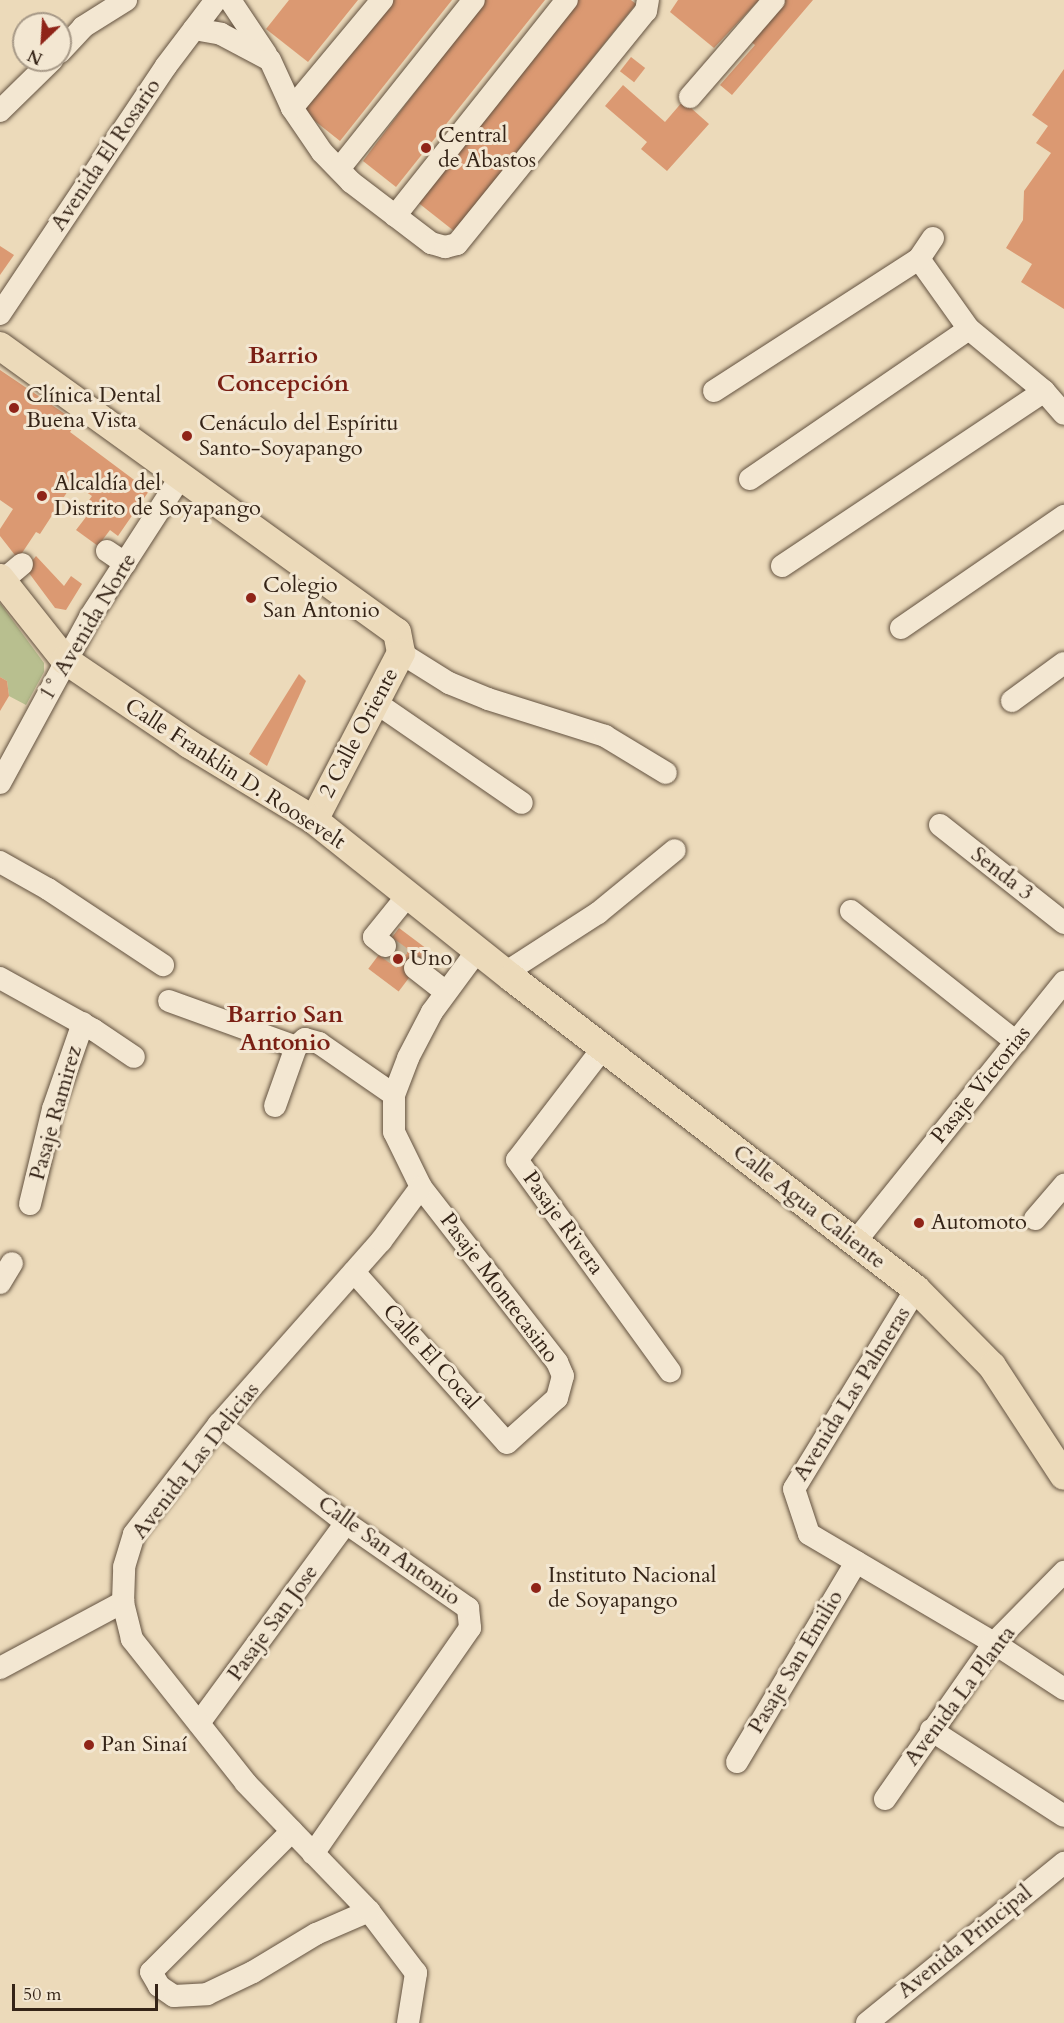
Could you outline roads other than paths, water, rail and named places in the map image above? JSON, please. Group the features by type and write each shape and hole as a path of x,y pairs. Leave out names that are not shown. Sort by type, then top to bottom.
{"main road":[{"name":"2 Calle Oriente","path":"0,346 391,624 400,640 401,653 314,820"},
{"name":"Calle Franklin D. Roosevelt","path":"8,574 65,660 179,737 314,820 508,976"},
{"name":"Calle Agua Caliente","path":"508,976 916,1289 992,1366 1064,1476"}],"street":[{"path":"72,39 83,27 126,0"},
{"name":"Avenida El Rosario","path":"0,314 216,0"},
{"path":"230,0 270,60 292,108 339,169 431,243 445,247 457,244 646,11 648,0"},
{"path":"292,108 382,0"},
{"path":"339,169 474,0"},
{"path":"395,216 567,0"},
{"path":"690,97 774,0"},
{"path":"194,29 221,34 270,60"},
{"path":"0,111 40,72"},
{"path":"714,392 919,259 933,238"},
{"path":"919,259 969,329 1044,391 1064,414"},
{"path":"750,479 969,329"},
{"path":"782,566 1044,391"},
{"name":"1° Avenida Norte","path":"0,783 116,557 182,475"},
{"path":"902,628 1064,516"},
{"path":"401,653 449,683 488,699 605,736 666,773"},
{"path":"1012,701 1064,663"},
{"path":"375,702 522,803"},
{"name":"Senda 3","path":"940,825 1064,923"},
{"path":"508,976 598,913 675,850"},
{"path":"0,862 48,889 163,965"},
{"path":"385,946 374,937 408,895"},
{"path":"851,911 1016,1042"},
{"path":"421,1187 394,1132 394,1095 432,1012 477,951"},
{"path":"415,968 446,992"},
{"name":"Pasaje Ramirez","path":"0,978 82,1023 134,1058"},
{"name":"Pasaje Victorias","path":"855,1242 1064,982"},
{"path":"170,1001 296,1047"},
{"name":"Pasaje Ramirez","path":"30,1204 53,1109 82,1023"},
{"path":"275,1106 296,1047 305,1039 319,1043 394,1095"},
{"name":"Pasaje Rivera","path":"603,1048 517,1160 670,1371"},
{"path":"1035,1219 1064,1185"},
{"name":"Avenida Las Delicias","path":"408,2023 416,1973 369,1911 246,1783 132,1639 123,1602 124,1567 134,1534 219,1424 354,1272 421,1187"},
{"name":"Pasaje Montecasino","path":"421,1187 561,1370 562,1384 553,1404 507,1443"},
{"path":"0,1283 12,1263"},
{"name":"Calle El Cocal","path":"354,1272 507,1443"},
{"name":"Avenida Las Palmeras","path":"916,1289 794,1489 809,1534 994,1643 1064,1689"},
{"name":"Calle San Antonio","path":"219,1424 346,1523 468,1608 470,1628 313,1854"},
{"name":"Pasaje San Jose","path":"199,1723 346,1523"},
{"name":"Pasaje San Emilio","path":"737,1762 856,1562"},
{"name":"Avenida La Planta","path":"885,1799 931,1730 994,1643 1064,1572"},
{"path":"0,1668 123,1602"},
{"path":"931,1730 1064,1816"},
{"path":"292,1831 151,1972 159,1986 174,1996 207,1994 254,1972 316,1934 369,1911"},
{"name":"Avenida Principal","path":"867,2023 1064,1863"}],"tunnel":[{"path":"385,946 415,968"}],"place":[{"name":"Central de Abastos","path":"426,148"},
{"name":"Clínica Dental Buena Vista","path":"14,408"},
{"name":"Cenáculo del Espíritu Santo-Soyapango","path":"187,436"},
{"name":"Alcaldía del Distrito de Soyapango","path":"42,496"},
{"name":"Colegio San Antonio","path":"251,598"},
{"name":"Uno","path":"398,959"},
{"name":"Automoto","path":"919,1223"},
{"name":"Instituto Nacional de Soyapango","path":"536,1588"},
{"name":"Pan Sinaí","path":"89,1745"}],"district":[{"name":"Barrio Concepción","path":"283,370"},
{"name":"Barrio San Antonio","path":"285,1029"}]}
